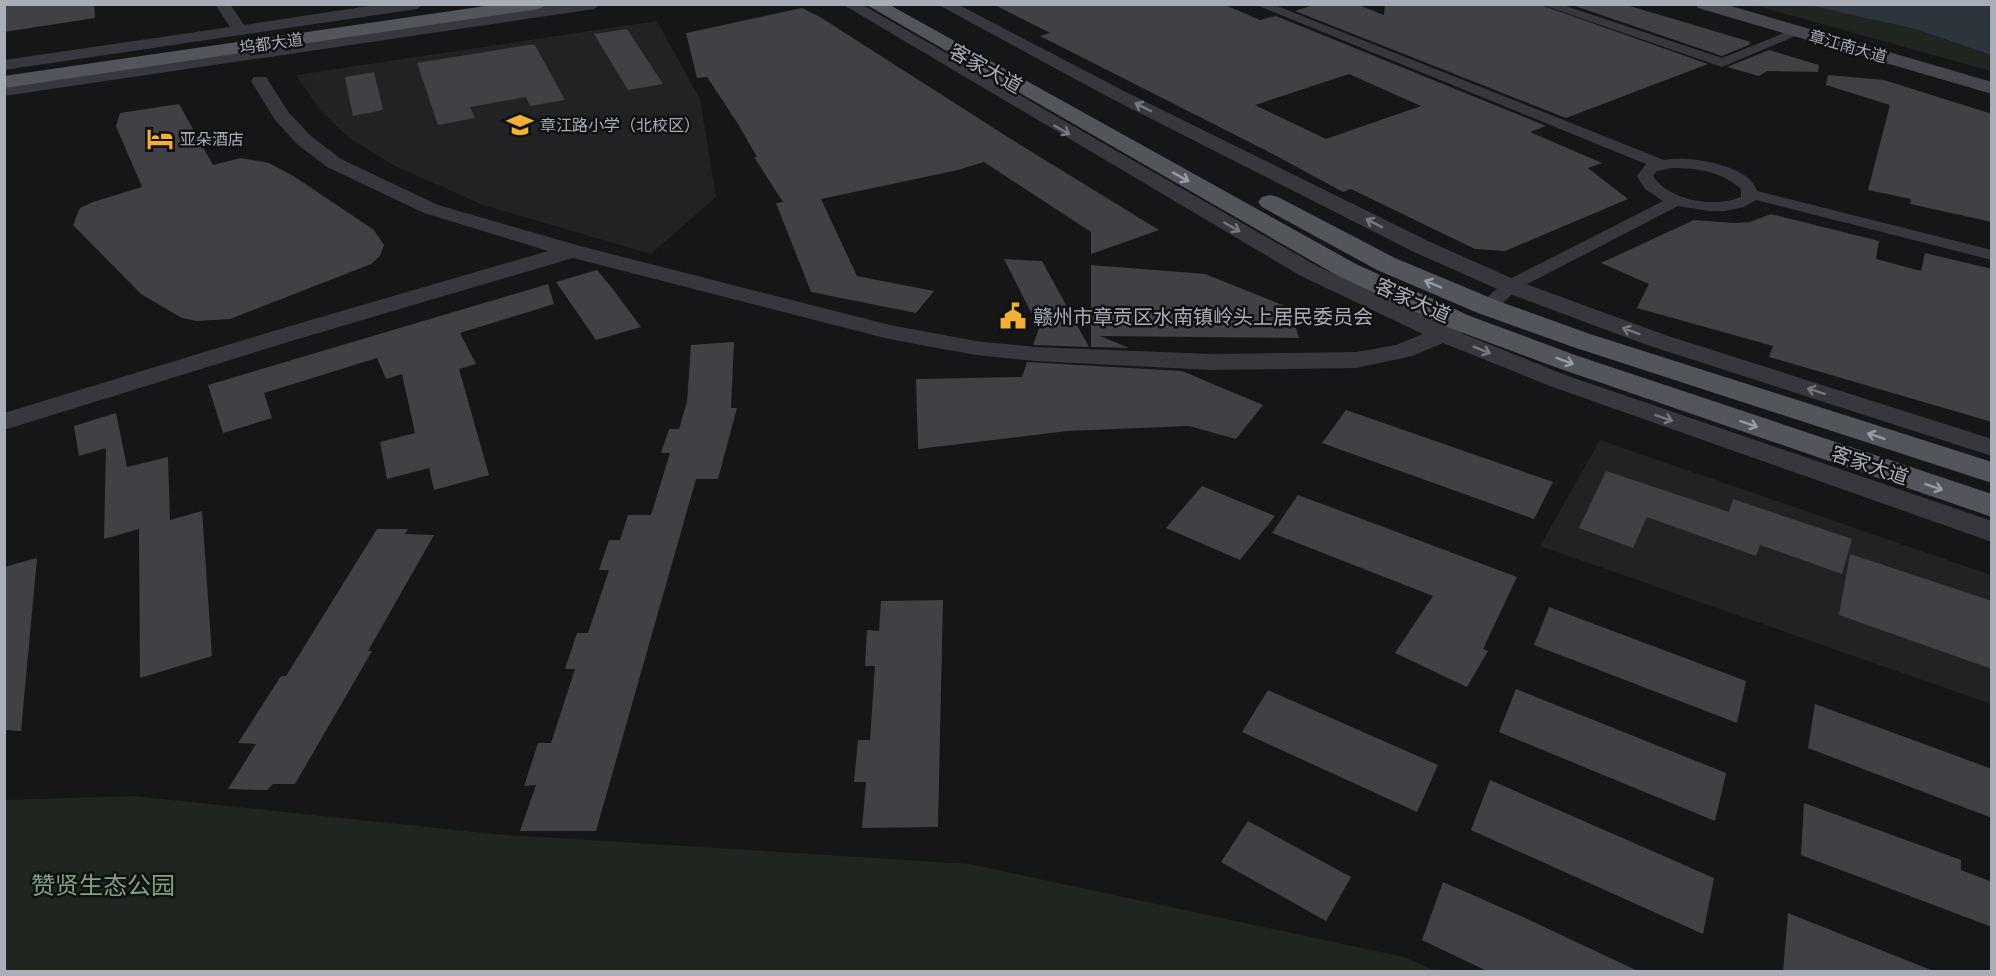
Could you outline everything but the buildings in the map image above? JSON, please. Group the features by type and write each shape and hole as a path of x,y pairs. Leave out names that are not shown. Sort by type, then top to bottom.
{"main road":[{"name":"坞都大道","path":"4,74 482,4"},
{"name":"坞都大道","path":"4,82 538,4"},
{"name":"章江南大道","path":"1704,4 1992,88"},
{"name":"章江南大道","path":"1726,4 1992,81"},
{"name":"客家大道","path":"875,5 1452,328 1564,361 1992,506"},
{"name":"客家大道","path":"906,6 1386,264 1488,307 1581,340 1992,473"}],"street":[{"path":"222,4 240,30"},
{"path":"4,65 417,4"},
{"path":"4,91 594,4"},
{"path":"849,4 1309,271 1452,328 1559,381 1992,532"},
{"path":"944,4 1118,95 1412,242 1510,286 1656,340 1992,448"},
{"path":"1260,4 1660,164 1698,164 1724,171 1744,182 1750,194 1992,255"},
{"path":"1546,4 1722,63 1799,32"},
{"path":"249,78 274,63 320,46"},
{"path":"160,69 202,67 249,78 304,140 334,163 431,209 572,250 889,332 976,348 1035,354 1210,362 1356,360 1403,351 1452,328"},
{"path":"1660,164 1647,171 1646,181 1659,192 1677,200 1696,205 1723,207 1743,203 1750,194"},
{"path":"1488,307 1510,286 1677,200"},
{"path":"4,422 572,250"}],"shaded area":[{"path":"1808,5 1991,5 1991,55 1915,29"},
{"name":"章江路小学（北校区）","path":"657,21 700,99 716,197 651,254 483,205 395,166 349,138 321,111 296,75"},
{"path":"1600,440 1991,575 1991,704 1540,546"}],"green space":[{"path":"1754,5 1808,5 1915,29 1991,55 1991,71"},
{"name":"赞贤生态公园","path":"134,796 493,834 969,864 1404,957 1436,971 5,971 5,800"}],"place":[{"name":"章江路小学（北校区）","path":"520,125"},
{"name":"亚朵酒店","path":"160,139"},
{"name":"赣州市章贡区水南镇岭头上居民委员会","path":"1013,316"}]}
